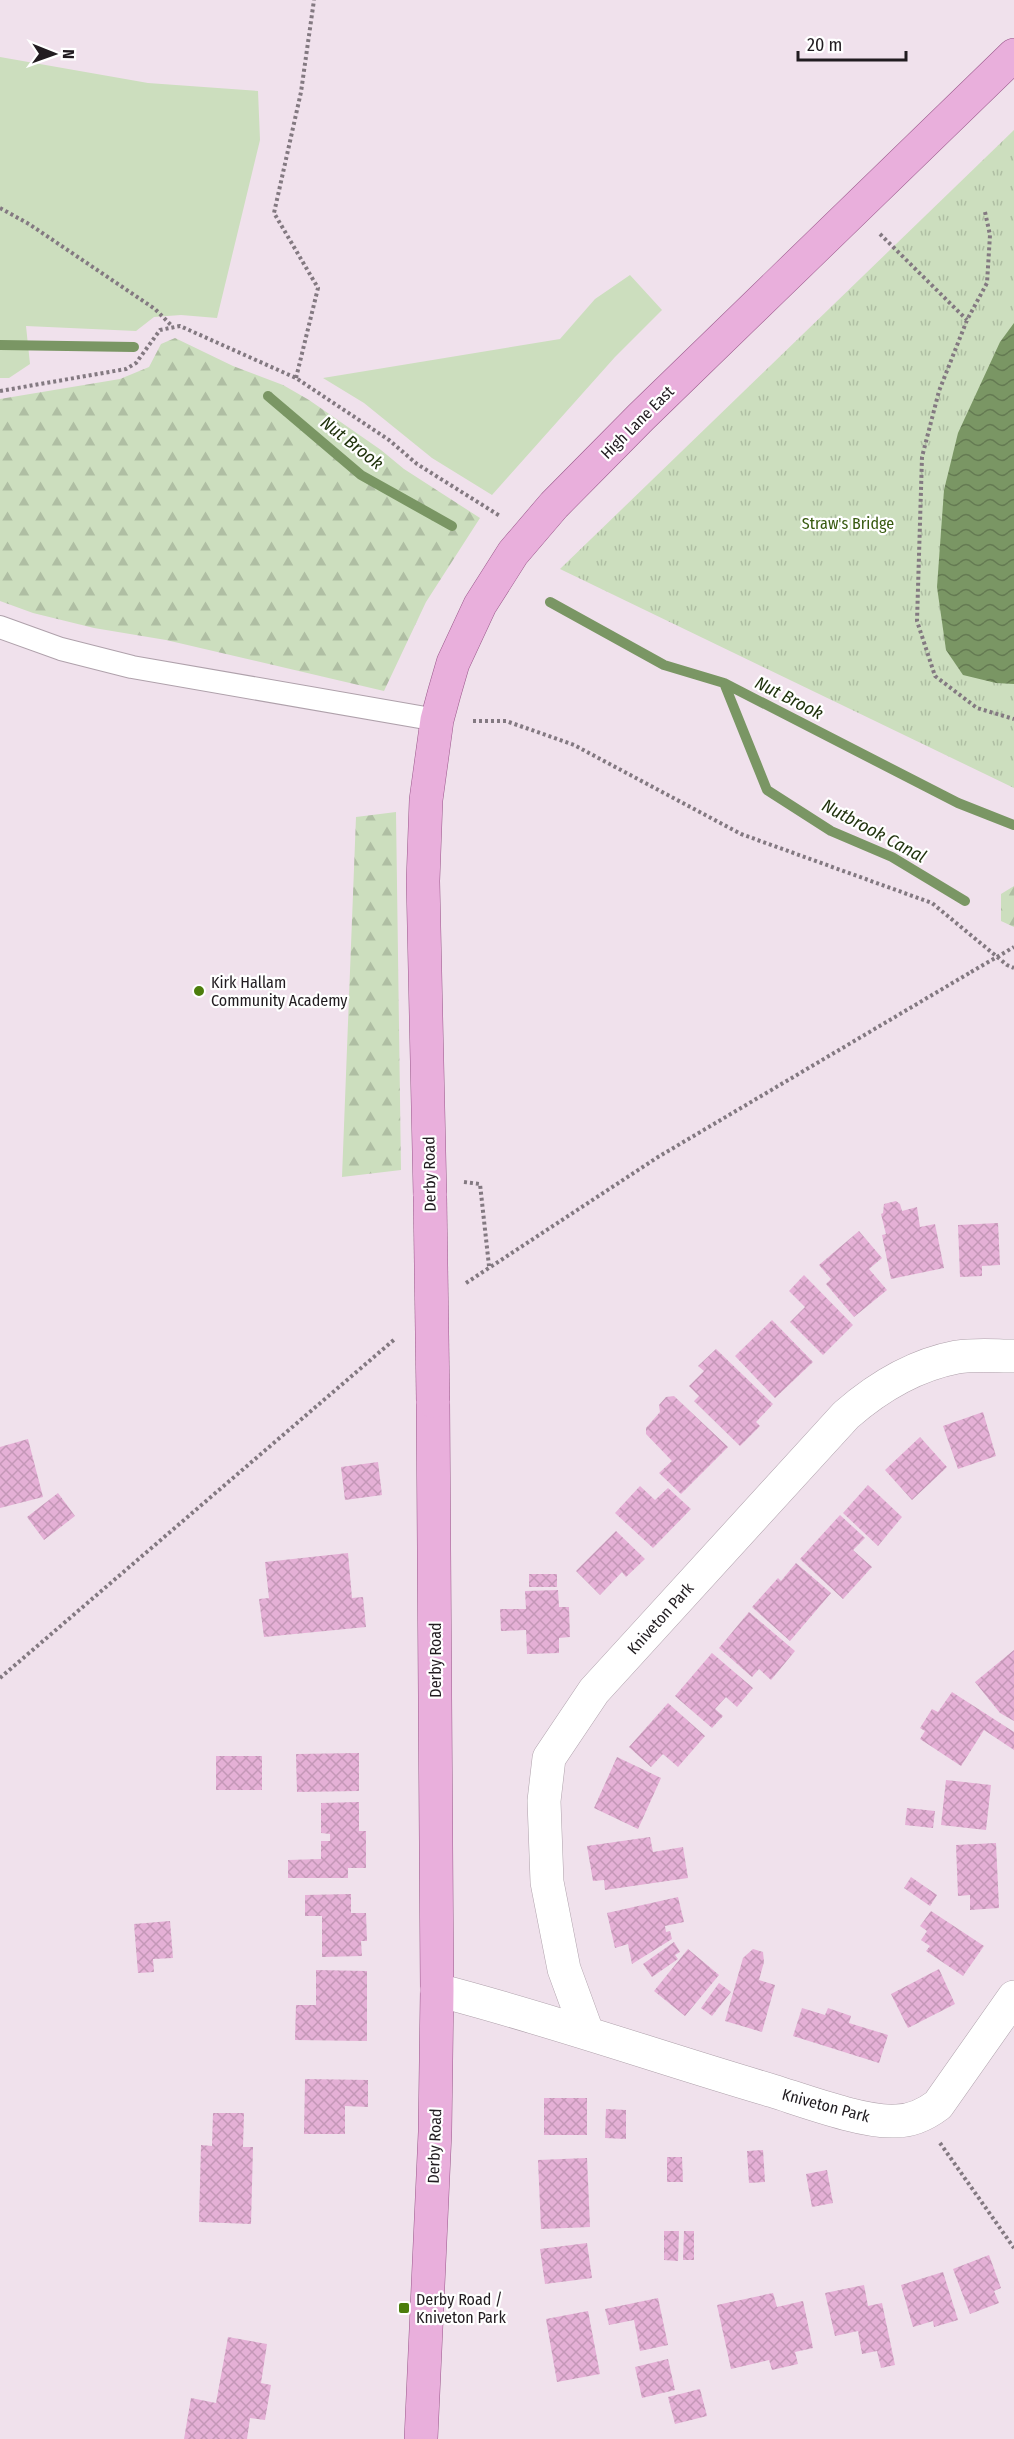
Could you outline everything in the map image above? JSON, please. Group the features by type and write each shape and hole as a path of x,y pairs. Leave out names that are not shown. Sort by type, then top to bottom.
{"main road":[{"name":"High Lane East","path":"423,881 426,800 437,720 453,663 494,580 528,533 641,417 1014,55"},
{"name":"Derby Road","path":"421,2439 435,2132 437,1990 433,1401 423,881"}],"street":[{"name":"Kniveton Park","path":"587,2032 564,1970 547,1881 544,1801 549,1758 594,1691 846,1415 868,1396 902,1376 930,1364 959,1357 1014,1356"},
{"name":"Kniveton Park","path":"437,1990 501,2006 587,2032 659,2058 853,2115 896,2122 921,2116 938,2105 1014,1997"}],"lane":[{"path":"0,627 61,649 132,667 437,720"}],"path":[{"path":"296,378 318,288 274,213 301,92 314,0"},
{"path":"0,208 29,224 146,302 173,326"},
{"path":"854,208 967,320"},
{"path":"985,212 990,235 987,283 967,320 939,391 922,457 917,621 935,676 977,708 1014,719"},
{"path":"0,391 126,369 136,363 160,330 180,326 296,378 389,440 417,464 528,533"},
{"path":"437,720 506,721 574,744 741,834 932,903 1007,965 1014,968"},
{"path":"462,1285 658,1157 1014,947"},
{"path":"465,1182 480,1184 489,1266"},
{"path":"0,1678 399,1336"},
{"path":"921,2116 1014,2248"}],"green space":[{"path":"0,57 148,83 258,91 260,140 217,318 181,315 154,317 136,331 26,326 30,364 9,378 0,378"},
{"name":"Straw's Bridge","path":"1014,130 1014,788 560,569"},
{"path":"630,275 662,310 615,357 492,495 432,458 364,403 323,378 560,339 595,299"},
{"path":"175,338 233,366 283,385 309,400 381,450 404,469 480,518 426,602 384,691 166,640 94,628 33,613 0,601 0,399 120,379 149,367 161,344"},
{"path":"396,812 401,1170 342,1177 356,817"},
{"path":"1014,886 1014,927 1001,921 1001,894"}],"water":[{"path":"1014,323 1014,684 996,683 963,675 946,650 937,587 944,490 958,433 1000,342"}],"building":[{"path":"896,1201 900,1204 902,1211 917,1207 920,1227 935,1224 944,1268 891,1279 882,1235 886,1234 881,1214 884,1204"},
{"path":"998,1223 1000,1265 982,1266 982,1276 960,1277 958,1225"},
{"path":"859,1231 882,1258 869,1269 887,1290 854,1317 826,1284 831,1279 819,1265"},
{"path":"804,1275 853,1325 823,1355 790,1322 805,1307 789,1291"},
{"path":"772,1320 813,1362 775,1398 735,1356"},
{"path":"716,1349 773,1404 756,1422 760,1426 740,1446 694,1401 699,1396 689,1386 704,1371 698,1366"},
{"path":"674,1396 728,1447 681,1494 659,1473 672,1461 646,1434 646,1428 660,1412 659,1405 666,1397"},
{"path":"983,1412 996,1456 958,1469 943,1426"},
{"path":"920,1437 947,1467 912,1500 885,1470"},
{"path":"28,1439 43,1497 0,1508 0,1447"},
{"path":"378,1462 382,1495 345,1500 341,1467"},
{"path":"868,1485 902,1517 878,1546 843,1513"},
{"path":"640,1486 655,1500 668,1488 691,1509 653,1548 615,1513"},
{"path":"58,1493 75,1516 44,1540 27,1517"},
{"path":"840,1515 865,1538 853,1550 872,1567 843,1599 800,1559"},
{"path":"616,1531 645,1559 626,1577 622,1572 600,1595 576,1571"},
{"path":"348,1553 352,1598 363,1597 366,1627 264,1637 259,1599 269,1598 265,1562"},
{"path":"796,1563 831,1593 790,1641 752,1607 778,1578 781,1581"},
{"path":"529,1574 557,1574 557,1587 529,1587"},
{"path":"558,1590 559,1607 569,1607 570,1637 559,1638 559,1653 527,1654 526,1630 501,1631 500,1609 526,1609 525,1591"},
{"path":"749,1612 795,1651 771,1680 759,1669 752,1677 719,1648"},
{"path":"1014,1650 1014,1721 1000,1713 975,1682"},
{"path":"712,1653 753,1688 737,1707 726,1697 715,1709 723,1716 712,1728 675,1696"},
{"path":"952,1692 1014,1732 1014,1750 984,1730 961,1766 920,1739 925,1731 920,1728 932,1709 938,1712"},
{"path":"668,1703 705,1736 678,1767 663,1754 651,1767 629,1747"},
{"path":"359,1753 359,1791 297,1792 296,1754"},
{"path":"216,1756 262,1756 262,1790 216,1790"},
{"path":"617,1757 661,1778 638,1829 594,1808"},
{"path":"946,1780 991,1785 986,1830 941,1825"},
{"path":"359,1802 359,1831 366,1831 366,1868 348,1868 348,1878 288,1878 288,1860 321,1859 321,1841 330,1841 330,1834 321,1833 321,1803"},
{"path":"907,1808 935,1811 933,1828 905,1825"},
{"path":"650,1837 653,1852 683,1847 688,1878 605,1890 604,1880 593,1881 587,1846"},
{"path":"996,1843 999,1908 970,1910 970,1895 958,1896 956,1845"},
{"path":"911,1877 937,1895 930,1906 904,1888"},
{"path":"351,1894 351,1913 366,1913 367,1941 361,1941 362,1956 322,1957 322,1916 305,1916 305,1895"},
{"path":"678,1897 684,1922 665,1926 666,1932 670,1931 672,1939 632,1964 628,1944 615,1948 607,1913"},
{"path":"931,1911 984,1946 963,1976 926,1951 930,1946 921,1940 927,1931 920,1926"},
{"path":"170,1921 173,1958 153,1959 154,1972 138,1973 134,1924"},
{"path":"674,1942 680,1952 675,1955 678,1959 652,1977 643,1964"},
{"path":"688,1949 719,1975 685,2016 654,1991"},
{"path":"753,1949 763,1952 764,1962 759,1980 775,1985 762,2032 725,2021 743,1958"},
{"path":"939,1969 955,2004 908,2028 891,1994"},
{"path":"316,1970 367,1971 367,2041 295,2040 296,2005 316,2005"},
{"path":"719,1983 731,1992 712,2016 701,2008"},
{"path":"802,2008 825,2015 828,2008 851,2016 849,2023 888,2035 879,2063 793,2036"},
{"path":"305,2079 368,2080 368,2107 345,2106 345,2134 304,2134"},
{"path":"544,2098 587,2098 587,2135 544,2135"},
{"path":"606,2109 626,2110 626,2139 605,2138"},
{"path":"213,2113 244,2113 243,2147 253,2147 251,2224 199,2222 201,2145 212,2146"},
{"path":"763,2150 765,2182 749,2183 747,2151"},
{"path":"667,2157 682,2157 683,2182 667,2182"},
{"path":"587,2158 590,2227 541,2229 538,2160"},
{"path":"827,2170 833,2203 812,2207 806,2174"},
{"path":"664,2231 679,2231 678,2261 664,2260"},
{"path":"684,2231 694,2231 694,2260 683,2260"},
{"path":"587,2243 592,2278 545,2284 540,2249"},
{"path":"989,2255 1001,2288 994,2291 999,2303 970,2314 953,2269"},
{"path":"943,2272 958,2320 934,2327 933,2321 913,2327 901,2285"},
{"path":"864,2285 868,2306 882,2303 895,2365 881,2368 877,2351 862,2354 858,2331 835,2336 825,2293"},
{"path":"773,2293 777,2307 803,2301 813,2348 795,2352 798,2364 772,2370 769,2360 731,2369 717,2305"},
{"path":"658,2298 668,2345 640,2351 634,2320 609,2325 605,2309"},
{"path":"588,2311 600,2374 557,2382 546,2319"},
{"path":"228,2337 267,2344 261,2383 271,2385 265,2420 250,2418 247,2439 184,2439 191,2398 216,2403"},
{"path":"668,2359 675,2390 642,2398 635,2367"},
{"path":"700,2389 707,2416 675,2424 668,2397"}],"waterway":[{"name":"Nut Brook","path":"0,345 134,347"},
{"name":"Nut Brook","path":"268,396 361,475 452,526"},
{"name":"Nut Brook","path":"550,602 664,665 724,683 958,803 1014,825"},
{"name":"Nutbrook Canal","path":"724,683 767,790 831,831 892,857 965,901"}],"place":[{"name":"Kirk Hallam Community Academy","path":"199,991"},
{"name":"Derby Road / Kniveton Park","path":"404,2308"}]}
